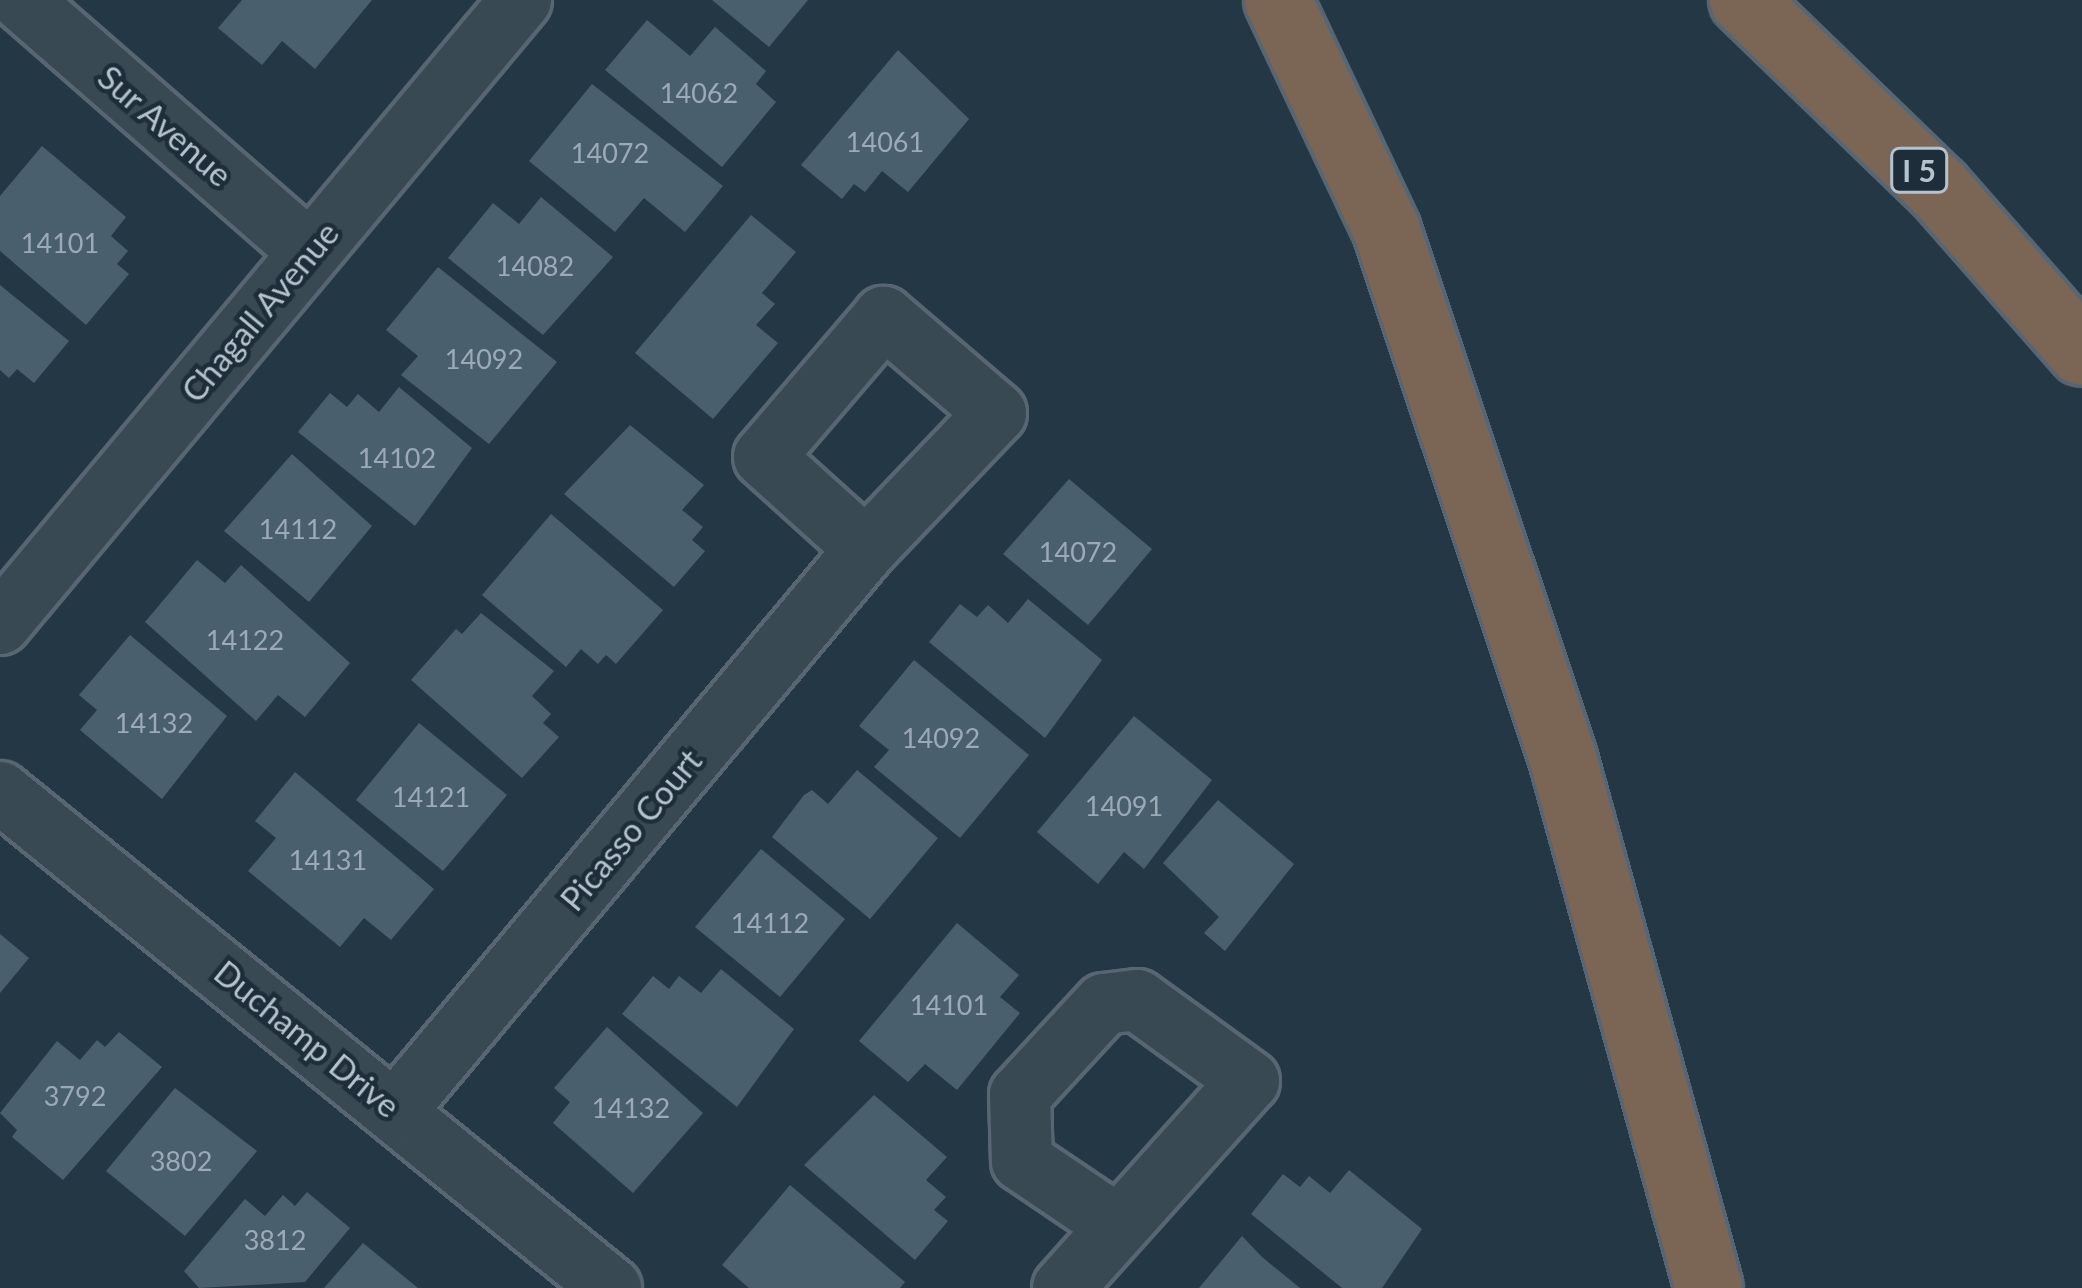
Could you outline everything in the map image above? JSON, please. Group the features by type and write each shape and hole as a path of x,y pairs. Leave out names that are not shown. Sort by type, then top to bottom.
{"highway":[{"path":"1278,0 1387,231 1562,758 1708,1288"},
{"name":"I 5","path":"1743,0 1938,188 2082,352"}],"street":[{"name":"Sur Avenue","path":"20,0 310,252"},
{"name":"Chagall Avenue","path":"0,624 521,0"},
{"name":"Picasso Court","path":"396,1110 866,549"},
{"name":"Duchamp Drive","path":"0,792 611,1288"},
{"path":"1063,1288 1117,1225"}],"building":[{"path":"242,0 372,0 315,69 282,41 262,65 218,28"},
{"path":"712,0 808,0 769,47"},
{"path":"647,20 690,56 715,27 766,71 756,84 776,102 722,167 605,70"},
{"path":"898,50 969,119 908,192 882,171 865,192 854,184 842,199 801,165"},
{"path":"592,84 723,186 685,232 644,198 615,232 529,161"},
{"path":"42,146 126,217 111,236 128,251 117,264 129,274 86,325 0,251 0,196"},
{"path":"541,197 613,257 543,335 448,258 493,203 519,224"},
{"path":"751,215 796,252 762,293 775,304 756,325 778,343 713,419 635,353"},
{"path":"438,267 557,362 489,444 401,375 418,356 386,330"},
{"path":"0,285 69,341 34,383 17,369 9,378 0,370"},
{"path":"399,387 472,448 415,526 298,432 330,393 347,407 358,394 379,412"},
{"path":"630,425 704,485 682,510 703,527 692,540 705,551 674,587 564,494"},
{"path":"292,454 372,526 309,602 224,531"},
{"path":"1069,479 1152,549 1088,625 1003,554"},
{"path":"551,514 663,610 616,664 606,655 598,664 581,649 566,667 482,595"},
{"path":"197,560 225,583 241,565 350,663 305,717 278,695 256,721 145,622"},
{"path":"1028,599 1102,660 1045,738 929,642 960,604 977,617 988,605 1008,623"},
{"path":"481,613 554,671 532,696 551,714 543,723 559,737 522,778 411,680 456,629 462,634"},
{"path":"130,635 227,716 162,799 80,730 97,710 79,695"},
{"path":"914,660 1029,755 960,838 874,767 889,750 859,726"},
{"path":"1134,716 1212,780 1144,869 1124,852 1098,884 1037,832"},
{"path":"419,723 507,795 443,871 356,800"},
{"path":"857,770 938,838 870,919 772,837 804,795 812,790 828,804"},
{"path":"295,772 434,889 391,940 364,918 340,947 248,871 276,838 255,821"},
{"path":"1218,800 1294,864 1225,951 1204,933 1219,917 1163,863"},
{"path":"761,849 845,919 780,997 695,927"},
{"path":"957,923 1019,975 1000,997 1020,1013 957,1090 925,1064 908,1082 859,1041"},
{"path":"0,934 29,958 0,993"},
{"path":"721,969 794,1029 737,1107 622,1014 653,976 669,989 679,976 701,993"},
{"path":"607,1027 703,1113 633,1193 553,1123 570,1102 554,1088"},
{"path":"119,1032 162,1067 63,1180 12,1137 17,1130 0,1113 57,1041 80,1060 97,1040 105,1047"},
{"path":"175,1088 257,1151 185,1236 106,1171"},
{"path":"874,1095 947,1157 926,1180 946,1197 934,1210 948,1221 915,1260 804,1165"},
{"path":"1349,1170 1422,1229 1382,1288 1342,1288 1251,1214 1283,1174 1300,1187 1309,1176 1330,1193"},
{"path":"790,1185 905,1282 900,1288 749,1288 722,1265"},
{"path":"307,1192 350,1228 305,1282 199,1288 184,1271 245,1199 265,1216 283,1195 295,1206"},
{"path":"1242,1236 1262,1257 1300,1288 1199,1288"},
{"path":"363,1243 418,1288 324,1288"}]}
